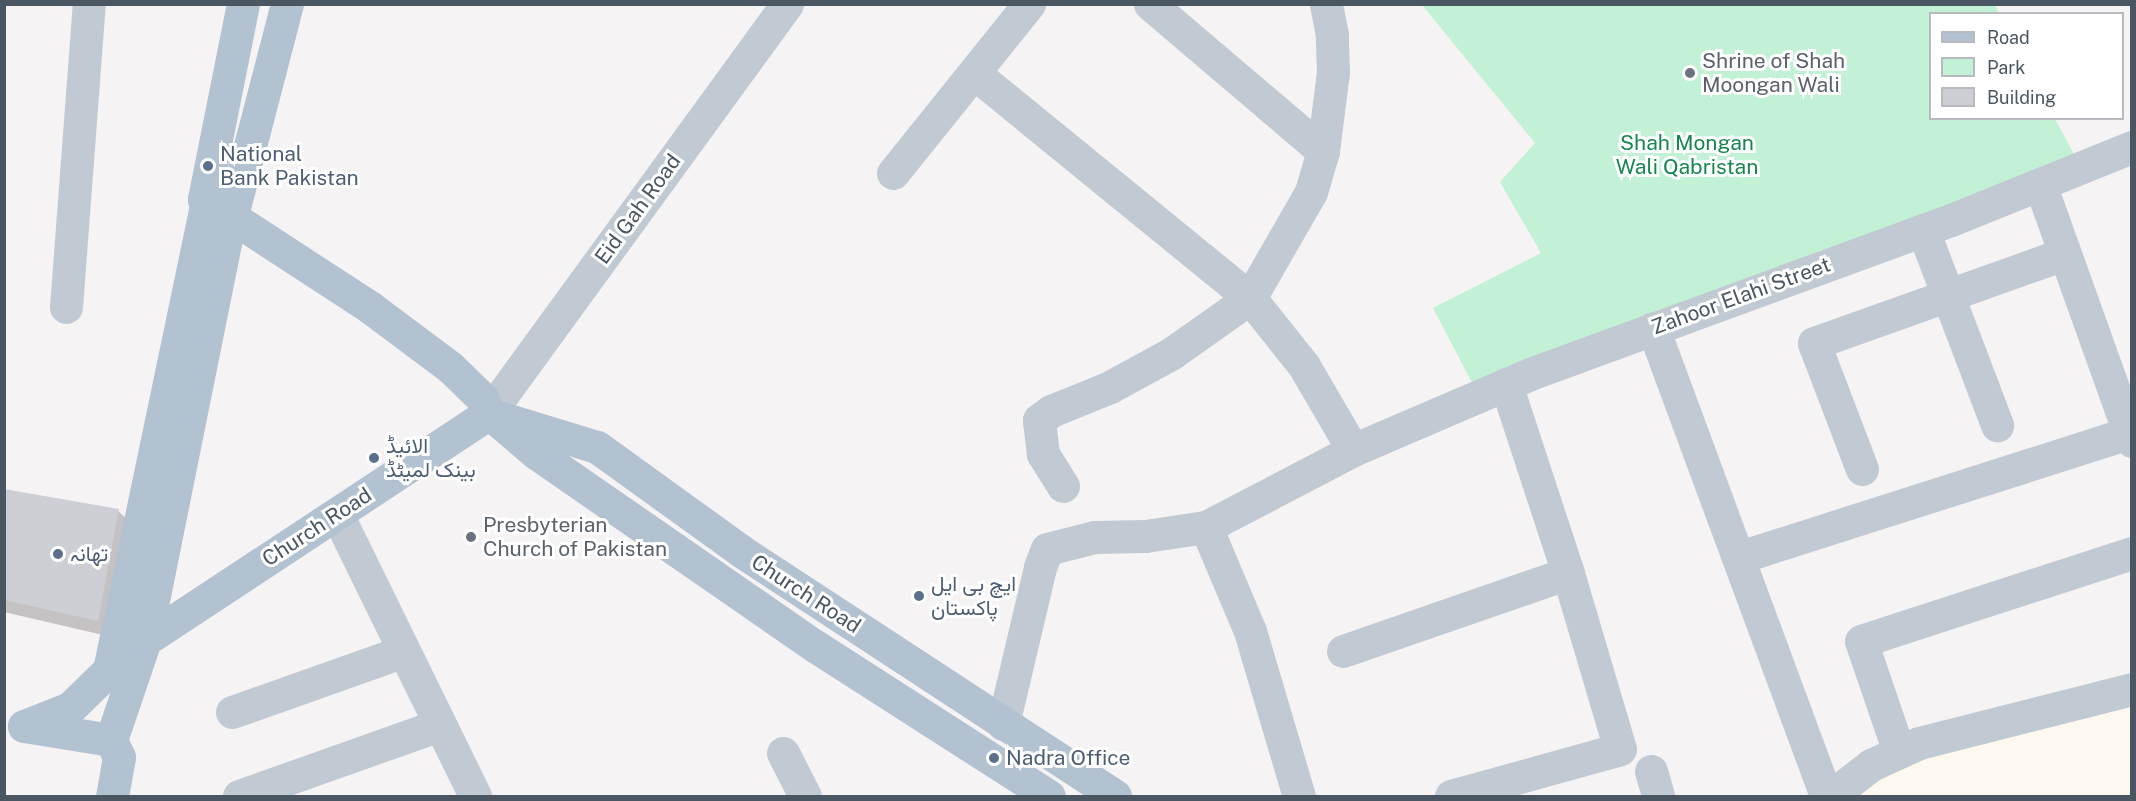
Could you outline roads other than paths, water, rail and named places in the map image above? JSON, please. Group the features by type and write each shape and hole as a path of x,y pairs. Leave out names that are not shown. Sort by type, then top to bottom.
{"main road":[{"path":"14,724 70,708 109,670 206,206 204,199 243,4"},
{"path":"112,796 119,757 111,740 145,640 225,243 287,4"},
{"name":"Church Road","path":"204,199 371,308 450,366 482,398 489,413 536,453 815,646 1049,796"},
{"name":"Church Road","path":"145,640 489,413"},
{"name":"Church Road","path":"489,413 597,447 741,551 1115,796"},
{"path":"14,724 111,740"}],"street":[{"path":"66,307 89,4"},
{"name":"Eid Gah Road","path":"489,413 787,4"},
{"path":"892,173 1029,4"},
{"path":"1150,4 1323,151"},
{"path":"1063,486 1043,454 1039,420 1051,411 1110,387 1172,353 1250,298 1311,192 1323,151 1333,72 1332,35 1326,4"},
{"path":"974,73 1250,298 1304,366 1353,450"},
{"name":"Zahoor Elahi Street","path":"1003,724 1040,567 1047,549 1094,537 1145,536 1206,527 1353,450 1506,384 1923,230 2132,147"},
{"path":"1740,557 2130,437 2040,184"},
{"path":"1923,230 1997,425"},
{"path":"1862,469 1814,343 2064,254"},
{"path":"1653,328 1828,796 1871,765 1919,743 2132,689"},
{"path":"1451,796 1620,749 1568,573 1506,384"},
{"path":"337,514 475,796"},
{"path":"1206,527 1250,631 1299,796"},
{"path":"1899,752 1861,641 2132,553"},
{"path":"1343,651 1568,573"},
{"path":"232,712 404,651"},
{"path":"239,796 440,725"},
{"path":"783,753 805,796"}],"place":[{"name":"Shrine of Shah Moongan Wali","path":"1690,73"},
{"name":"National Bank Pakistan","path":"208,166"},
{"name":"الائیڈ بینک لمیٹڈ","path":"374,458"},
{"name":"Presbyterian Church of Pakistan","path":"471,537"},
{"name":"تھانہ","path":"58,554"},
{"name":"ایچ بی ایل پاکستان","path":"919,596"},
{"name":"Nadra Office","path":"994,758"}],"park label":[{"name":"Shah Mongan Wali Qabristan","path":"1687,155"}]}
